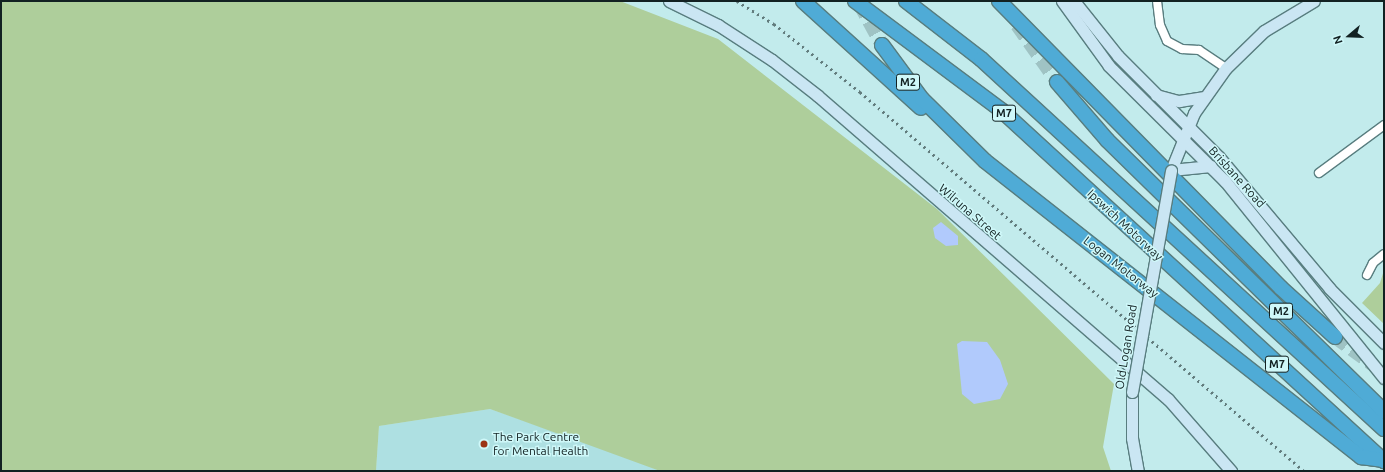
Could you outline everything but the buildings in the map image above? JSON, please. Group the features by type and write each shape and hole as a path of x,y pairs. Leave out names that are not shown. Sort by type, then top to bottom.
{"highway":[{"path":"803,1 915,104 937,116"},
{"name":"Ipswich Motorway","path":"855,1 1001,110 1383,461"},
{"name":"Ipswich Motorway","path":"906,1 987,64 1384,429"},
{"path":"999,1 1281,288 1335,337"},
{"name":"Logan Motorway","path":"882,45 937,116 985,160 1361,457 1383,461"},
{"name":"M2","path":"1057,82 1106,140 1384,411"}],"main road":[{"name":"Wilruna Street","path":"668,1 718,24 772,60 818,96 1168,399 1232,471"},
{"name":"Brisbane Road","path":"1062,1 1109,66 1211,166 1268,232 1274,247 1384,378"},
{"name":"Brisbane Road","path":"1074,1 1118,56 1230,170 1344,305 1384,343"},
{"name":"Old Logan Road","path":"1138,471 1132,438 1132,392 1174,168 1182,139 1203,97 1226,68 1264,31 1314,1"},
{"path":"1156,95 1179,101 1203,97"},
{"path":"1174,168 1211,166"},
{"path":"1268,232 1384,353"}],"street":[{"path":"1157,1 1160,25 1167,41 1182,49 1199,50 1226,68"},
{"path":"1319,174 1384,125"},
{"path":"1367,275 1373,263 1384,254"}],"shaded area":[{"path":"941,222 958,236 958,245 946,246 935,238 933,228"},
{"path":"962,341 987,342 1000,360 1008,384 1000,399 974,404 962,394 957,344"},
{"name":"The Park Centre for Mental Health","path":"490,409 640,462 660,471 376,471 379,426"}],"green space":[{"path":"1,1 620,1 718,39 937,209 1114,384 1103,447 1111,471 660,471 490,409 379,426 376,471 1,471"},
{"path":"1384,270 1384,324 1362,303 1380,283"}],"tunnel":[{"path":"859,3 882,45"},
{"path":"1017,25 1057,82"},
{"path":"1335,337 1372,364"}],"railway":[{"path":"737,1 774,24 860,92 1304,471"}],"place":[{"name":"The Park Centre for Mental Health","path":"484,444"}]}
